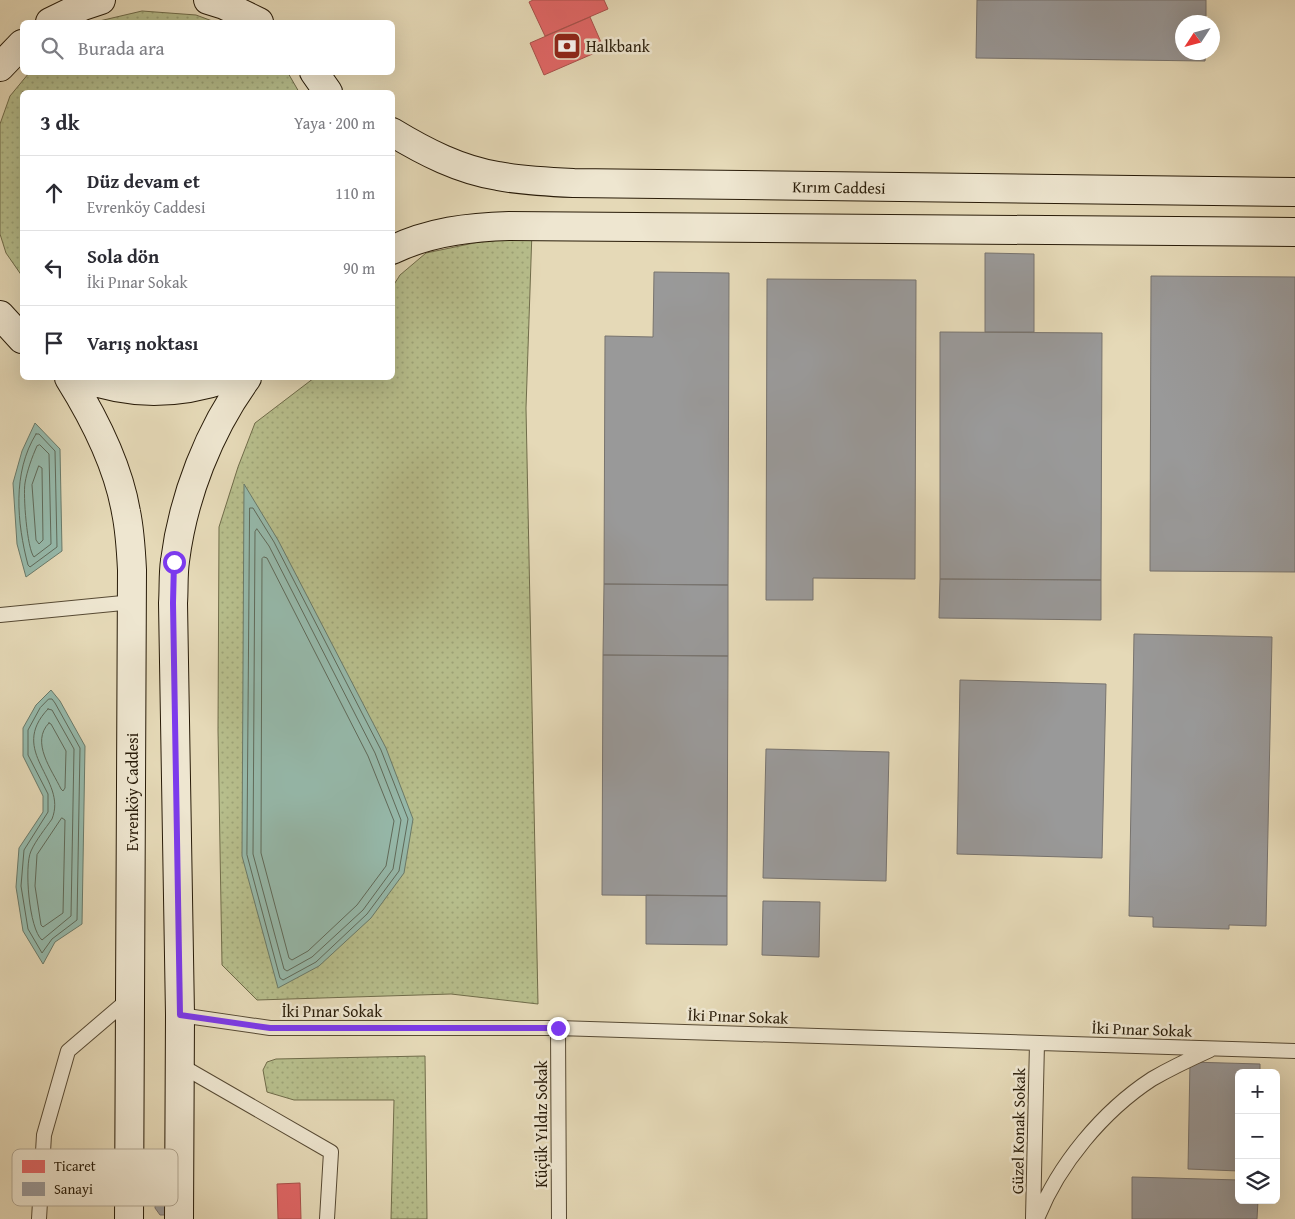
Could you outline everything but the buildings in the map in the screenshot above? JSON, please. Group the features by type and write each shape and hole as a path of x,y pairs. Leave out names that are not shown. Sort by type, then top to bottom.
{"main road":[{"path":"45,20 62,0"},
{"path":"54,20 83,6 101,0"},
{"path":"208,0 249,13"},
{"path":"0,67 20,46"},
{"name":"Kırım Caddesi","path":"395,134 442,159 496,176 574,183 1295,192"},
{"path":"395,249 426,237 454,230 508,226 1295,232"},
{"path":"0,315 20,337"},
{"name":"Evrenköy Caddesi","path":"70,380 108,452 126,511 130,540 133,602 129,1149"},
{"path":"92,380 136,390 162,391 186,389 221,380"},
{"path":"179,1219 180,1015 173,603 174,562 180,531 196,476 232,398 246,380"},
{"name":"Evrenköy Caddesi","path":"129,1206 129,1219"}],"lane":[{"path":"0,615 133,602"},
{"path":"43,1149 44,1135 68,1051 130,998"},
{"name":"İki Pınar Sokak","path":"180,1015 270,1028 558,1028 1295,1051"},
{"name":"Küçük Yıldız Sokak","path":"558,1028 559,1219"},
{"name":"Güzel Konak Sokak","path":"1035,1219 1037,1043"},
{"name":"Güzel Konak Sokak","path":"1035,1219 1044,1199 1068,1160 1103,1121 1151,1080 1178,1064 1213,1048"},
{"path":"180,1065 331,1152 327,1219"},
{"path":"39,1219 40,1206"}],"green space":[{"path":"142,11 196,15 210,20 104,20"},
{"path":"27,75 289,75 298,90 20,90 20,273 6,253 0,234 0,124 10,96"},
{"path":"532,231 526,408 538,1004 451,994 257,1000 222,965 218,730 219,527 238,467 255,423 311,380 395,380 395,283 400,275 426,253"},
{"path":"425,1056 427,1219 391,1219 394,1100 294,1100 267,1092 263,1070 267,1062 276,1059"}],"water":[{"path":"35,423 60,449 62,551 26,577 17,544 13,483 22,451"},
{"path":"244,484 278,540 386,748 413,819 404,873 371,918 319,966 278,988 242,856"},
{"path":"51,690 60,701 85,746 82,924 55,942 43,964 23,931 16,887 19,848 43,812 43,796 23,756 23,728 36,705"}],"place":[{"name":"Halkbank","path":"567,46"}],"route":[{"path":"174,562 173,603 180,1015 270,1028 558,1028"}]}
